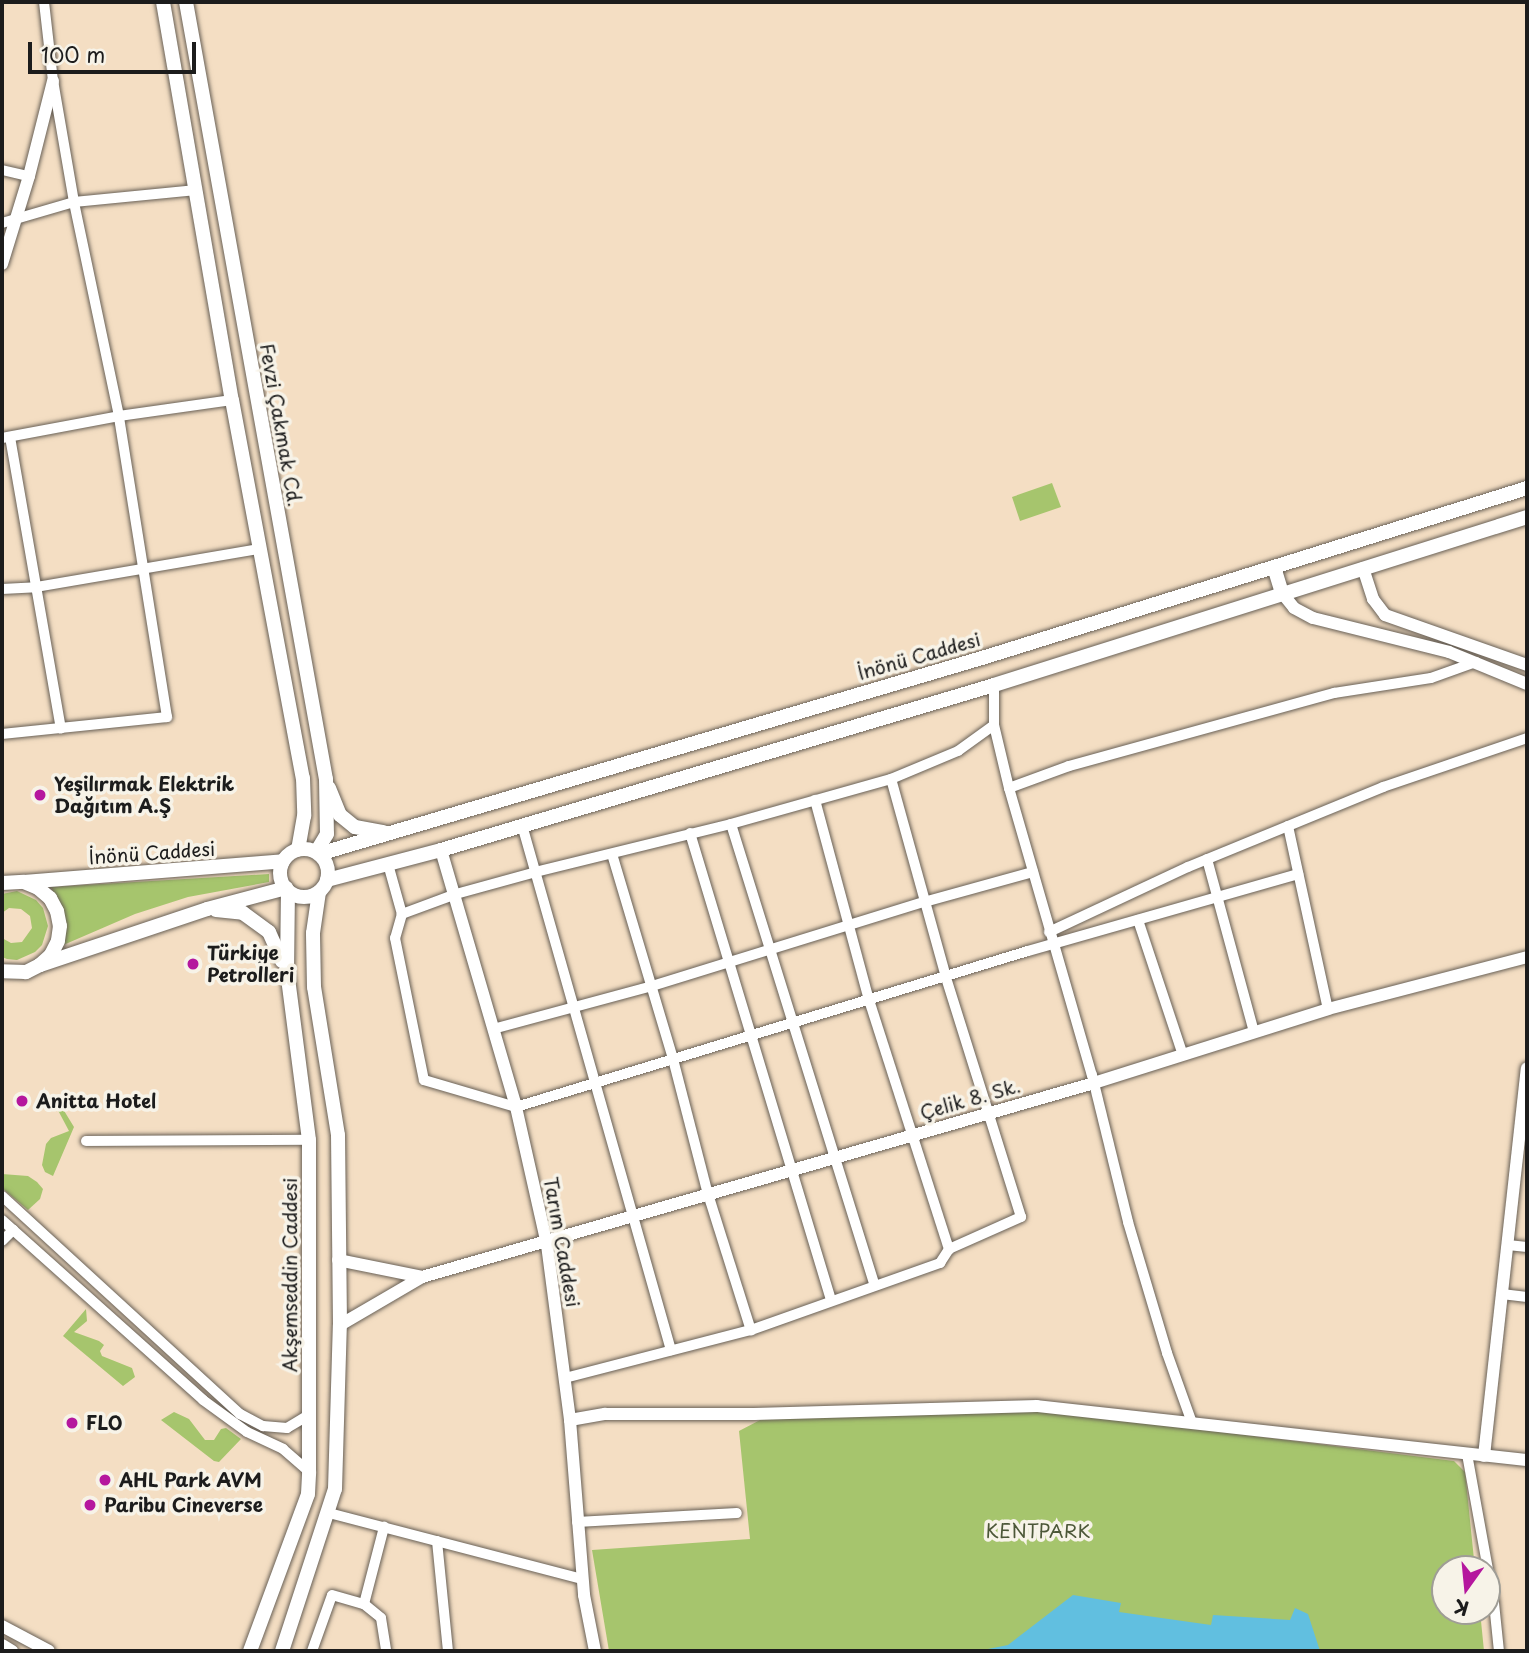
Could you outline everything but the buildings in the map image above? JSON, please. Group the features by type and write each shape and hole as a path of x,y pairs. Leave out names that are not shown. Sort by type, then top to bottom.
{"main road":[{"path":"163,2 232,400 303,778 304,816 298,849 283,860 280,873 287,890"},
{"name":"Fevzi Çakmak Cd.","path":"186,2 326,779 327,834 317,853"},
{"name":"İnönü Caddesi","path":"317,853 982,657 1527,488"},
{"path":"2,971 26,972 207,909 287,890 307,897 323,886 388,864 994,685 1527,517"},
{"path":"1274,567 1282,593"},
{"path":"326,779 340,815 355,827 389,833"},
{"path":"282,1651 335,1489 340,1325 338,1135 314,987 313,933 327,866 317,853 298,849"},
{"name":"İnönü Caddesi","path":"3,879 24,882 283,860"},
{"path":"24,882 38,888 50,898 57,911 58,941 51,955 40,965"},
{"name":"Akşemseddin Caddesi","path":"250,1651 308,1494 309,1140 287,971 287,890"},
{"path":"207,909 243,913 270,932 287,971"}],"street":[{"path":"2,734 167,717 119,416 74,202 53,81 44,2"},
{"path":"2,264 8,222 29,176 53,81"},
{"path":"2,170 29,176"},
{"path":"8,222 74,202 196,190"},
{"path":"61,729 6,438 119,416 232,400"},
{"path":"2,589 36,587 260,549"},
{"path":"1363,568 1373,599 1385,615 1527,665"},
{"path":"1282,593 1294,608 1313,618 1439,649 1527,684"},
{"path":"1009,788 1069,766 1334,693 1431,678 1476,663"},
{"path":"994,685 994,725 1009,788 1094,1083 1128,1222 1167,1353 1192,1423"},
{"path":"402,914 456,894 731,824 891,779 958,751 994,725"},
{"path":"1049,932 1207,859 1382,787 1527,738"},
{"path":"565,1378 751,1329 940,1263 949,1249 1021,1217 946,977 891,779"},
{"path":"815,800 869,1000 949,1249"},
{"path":"731,824 875,1285"},
{"path":"522,825 671,1350"},
{"path":"1288,826 1328,1009"},
{"path":"690,833 831,1300"},
{"name":"Tarım Caddesi","path":"441,850 516,1107 546,1242 570,1420 583,1579 595,1651"},
{"path":"612,853 673,1059 708,1194 751,1329"},
{"path":"1207,859 1254,1032"},
{"path":"388,864 402,914 395,938 424,1080 516,1107 1298,874"},
{"path":"493,1029 652,986 924,902 1033,872"},
{"path":"1138,920 1184,1055"},
{"name":"Çelik 8. Sk.","path":"422,1277 1094,1083 1328,1009 1527,957"},
{"path":"1484,1455 1527,1068"},
{"path":"86,1141 309,1140"},
{"path":"2,1196 240,1414 263,1426 287,1428 310,1414"},
{"path":"2,1220 203,1400 247,1433 283,1448 309,1472"},
{"path":"2,1241 12,1230"},
{"path":"1508,1245 1527,1247"},
{"path":"338,1260 422,1277"},
{"path":"340,1325 422,1277"},
{"path":"1502,1294 1527,1297"},
{"path":"570,1420 605,1415 754,1414 1037,1406 1527,1460"},
{"path":"1467,1454 1494,1604 1499,1651"},
{"path":"329,1513 583,1579"},
{"path":"578,1522 737,1513"},
{"path":"364,1604 384,1527"},
{"path":"437,1541 449,1651"},
{"path":"312,1651 332,1595 364,1604 381,1618 386,1651"},
{"path":"2,1626 49,1651"},
{"path":"2,1646 12,1651"}],"green space":[{"path":"1052,483 1061,507 1020,521 1012,497"},
{"path":"269,874 269,882 188,897 135,914 61,946 60,904 51,887"},
{"path":"17,891 36,900 43,908 48,926 42,945 35,952 17,960 2,957 2,938 11,943 22,942 32,928 30,916 21,909 9,908 2,913 2,894"},
{"path":"55,1096 74,1127 53,1176 45,1172 42,1165 46,1144 51,1138 69,1131 52,1099"},
{"path":"2,1174 28,1176 43,1189 40,1199 28,1210 2,1188"},
{"path":"86,1309 87,1321 74,1332 104,1345 100,1351 102,1356 132,1368 135,1377 123,1386 63,1336"},
{"name":"KENTPARK","path":"1052,1411 1454,1461 1465,1472 1474,1555 1431,1555 1431,1625 1481,1625 1484,1651 609,1651 592,1550 750,1539 739,1431 762,1419"},
{"path":"174,1412 189,1419 205,1440 214,1440 221,1429 226,1428 241,1439 219,1462 214,1461 161,1420"}],"water":[{"path":"1073,1595 1121,1603 1119,1612 1211,1625 1213,1615 1290,1620 1295,1608 1308,1614 1320,1651 978,1651 1008,1645"}],"place":[{"name":"Yeşilırmak Elektrik Dağıtım A.Ş","path":"40,795"},
{"name":"Türkiye Petrolleri","path":"193,964"},
{"name":"Anitta Hotel","path":"22,1101"},
{"name":"FLO","path":"72,1423"},
{"name":"AHL Park AVM","path":"105,1480"},
{"name":"Paribu Cineverse","path":"90,1505"}]}
